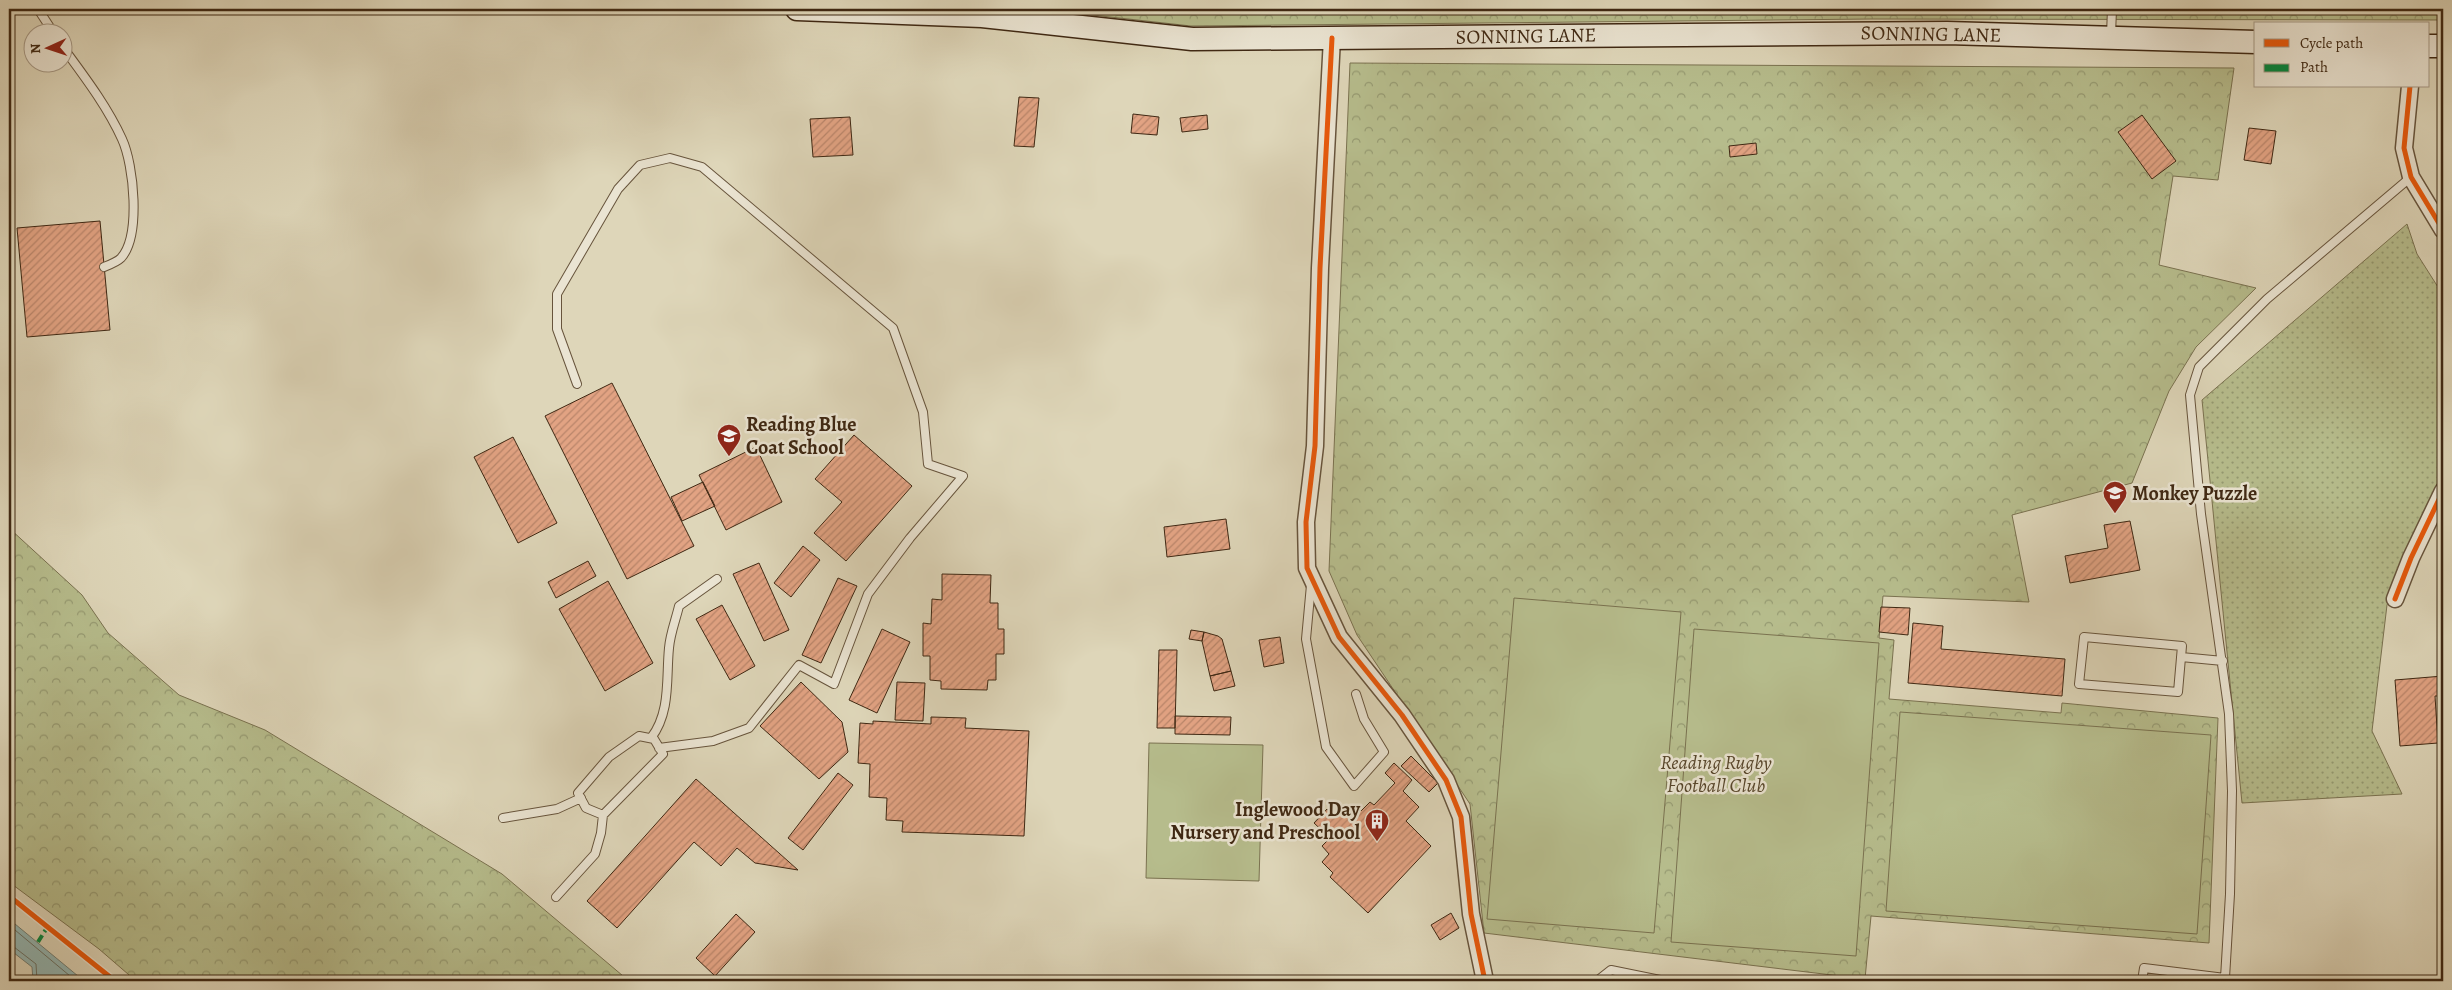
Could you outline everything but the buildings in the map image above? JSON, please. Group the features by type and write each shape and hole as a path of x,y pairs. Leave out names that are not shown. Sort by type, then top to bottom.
{"main road":[{"name":"SONNING LANE","path":"797,9 996,13 1192,40 1947,33 2254,42"},
{"path":"2430,46 2443,46"}],"street":[{"path":"1332,38 1320,268 1315,446 1306,522 1307,568 1340,637 1402,715 1446,780 1460,818 1471,914 1485,981"},
{"path":"2410,88 2404,148 2411,177 2443,230"},
{"path":"2395,599 2411,558 2443,491"}],"lane":[{"path":"38,9 46,22"},
{"path":"2111,39 2112,9"},
{"path":"72,60 105,107 123,141 131,179 135,215 130,240 120,258 104,267"},
{"path":"577,384 557,329 557,294 618,189 640,164 670,158 702,167 893,328 923,412 928,464 963,476 910,538 868,594 834,684 799,665 749,728 713,741 659,748"},
{"path":"2142,981 2144,968 2225,980 2230,894 2232,791 2229,714 2201,514 2190,395 2199,367 2267,298 2411,177"},
{"path":"1312,578 1306,639 1326,746 1354,786 1384,752 1364,719 1356,694"},
{"path":"651,738 659,728 668,694 669,646 679,606 717,579"},
{"path":"2084,637 2182,646 2181,657 2178,692 2079,684 2084,637"},
{"path":"2181,657 2223,661"},
{"path":"556,897 595,854 601,833 603,815 663,754 651,738 640,736 609,757 578,793 586,808 603,815"},
{"path":"503,818 557,809 581,798"},
{"path":"1597,981 1611,970 1665,981"}],"green space":[{"path":"1039,9 2443,9 2443,20 1872,19 1191,26"},
{"name":"Reading Rugby Football Club","path":"1350,63 2234,68 2218,180 2173,176 2159,265 2256,288 2196,347 2169,391 2132,483 2012,515 2029,602 1883,596 1879,638 1894,640 1889,699 2061,713 2062,703 2218,718 2209,943 1871,916 1865,979 1484,933 1470,804 1357,635 1329,571"},
{"path":"2407,224 2417,254 2443,295 2443,482 2387,605 2372,731 2402,794 2242,803 2202,400"},
{"path":"9,528 82,595 108,633 179,695 265,730 502,874 629,981 136,981 99,949 9,882 9,636 11,631 9,630"},
{"path":"1514,598 1681,612 1654,933 1487,919"},
{"name":"Reading Rugby Football Club","path":"1694,629 1879,643 1856,956 1671,942"},
{"path":"1900,712 2211,735 2197,934 1886,911"},
{"path":"1149,743 1263,745 1259,881 1146,878"}],"water":[{"path":"9,919 84,981 33,981 32,967 9,949"}],"marked path":[{"path":"38,942 48,926"}],"cycle path":[{"path":"1332,38 1320,268 1315,446 1306,522 1307,568 1339,637 1402,715 1446,780 1461,817 1471,914 1485,981"},
{"path":"2410,88 2404,148 2411,177 2443,230"},
{"path":"2395,599 2411,558 2443,491"},
{"path":"9,896 115,981"}],"place":[{"name":"Reading Blue Coat School","path":"729,457"},
{"name":"Monkey Puzzle","path":"2115,514"},
{"name":"Inglewood Day Nursery and Preschool","path":"1377,842"}]}
